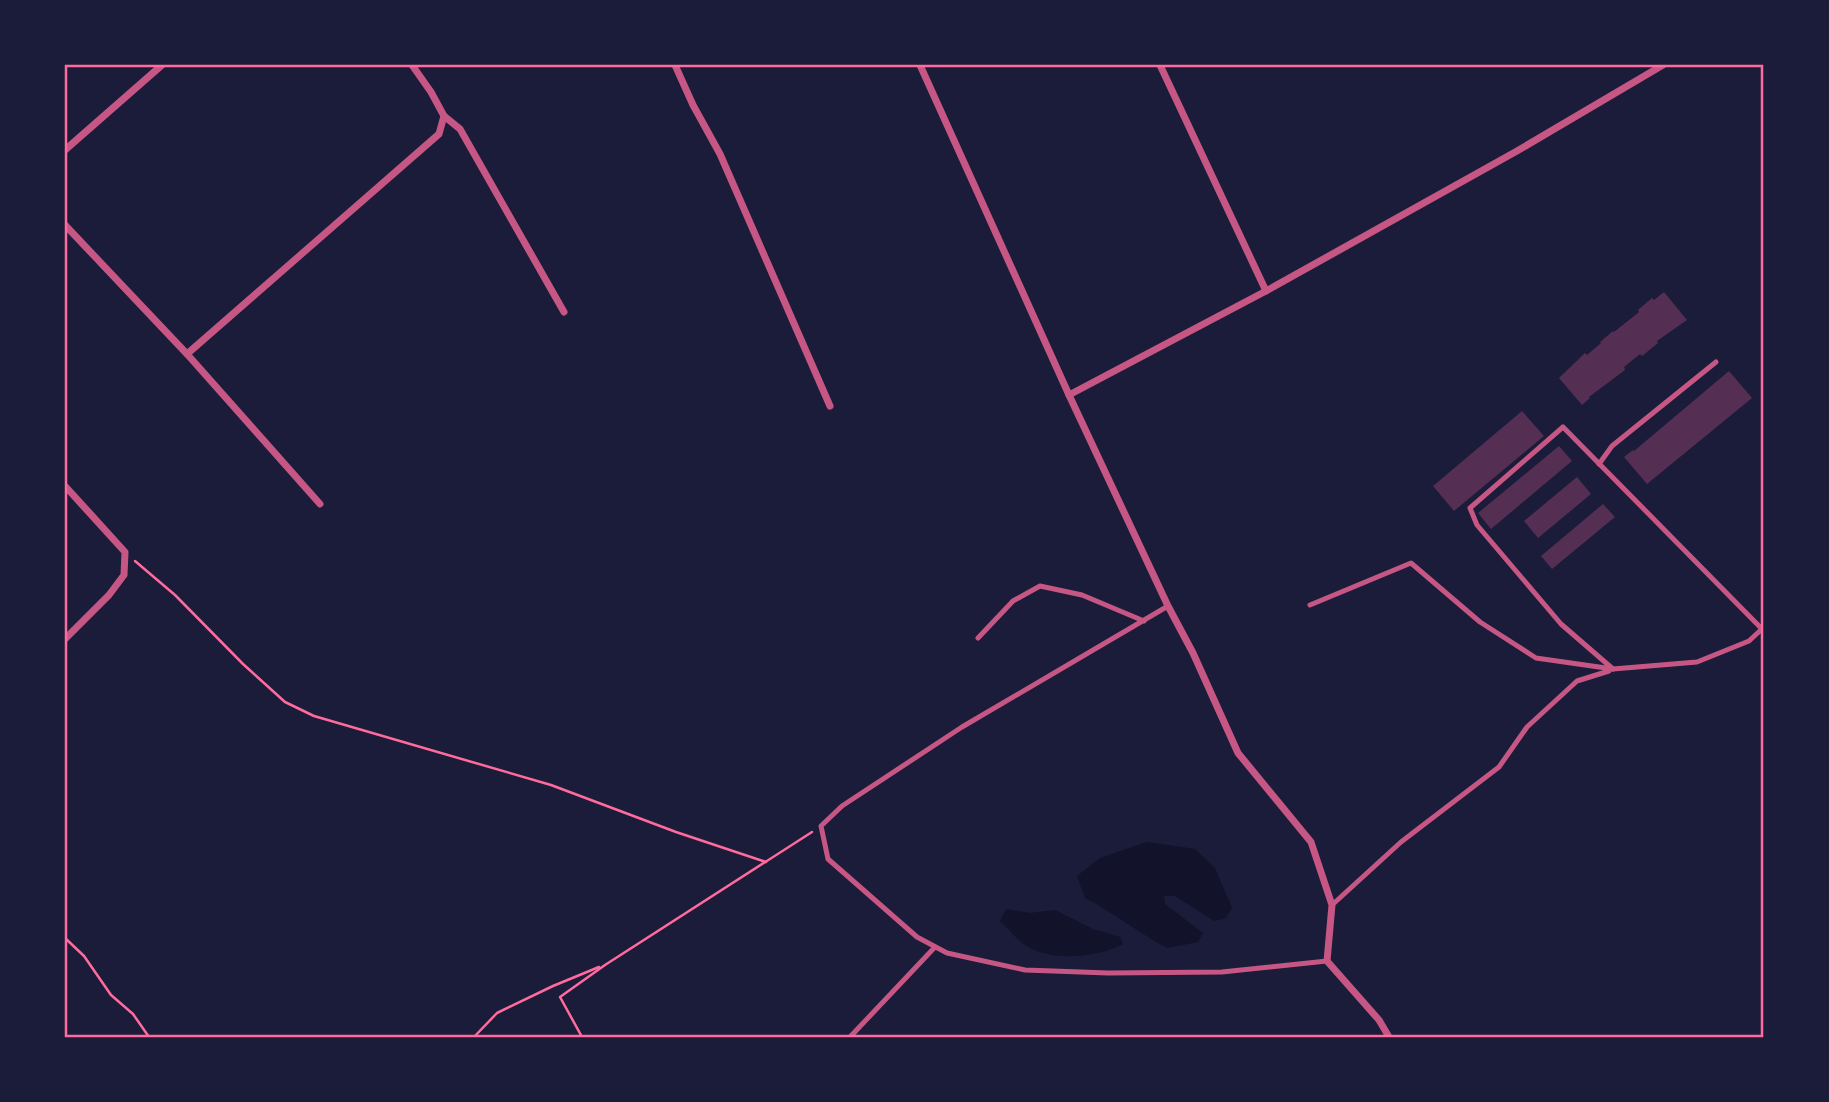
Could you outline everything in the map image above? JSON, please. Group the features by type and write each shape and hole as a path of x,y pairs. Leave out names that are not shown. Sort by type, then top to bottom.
{"street":[{"path":"65,150 162,65"},
{"path":"412,65 444,116 460,129 564,312"},
{"path":"676,65 720,154 830,406"},
{"path":"920,65 1069,395 1238,752 1311,842 1332,905 1327,961 1379,1020 1389,1037"},
{"path":"1160,65 1266,291"},
{"path":"1069,395 1266,291 1663,65"},
{"path":"187,354 439,134 444,116"},
{"path":"65,225 187,354 320,504"},
{"path":"65,486 125,552 124,575 109,595 65,639"}],"lane":[{"path":"1600,464 1612,446 1716,362"},
{"path":"1310,605 1411,563 1480,622 1536,658 1613,669 1697,662 1749,641 1763,628 1563,427 1471,508 1477,525 1561,624 1613,669"},
{"path":"978,638 1013,601 1040,586 1082,594 1144,621"},
{"path":"1168,606 962,727 842,806 821,826 828,859 917,937 947,953 1012,967 1053,971 1222,972 1327,961"},
{"path":"1332,905 1401,842 1499,767 1527,727 1577,681 1613,669"},
{"path":"850,1037 935,947"}],"path":[{"path":"125,552 175,595 285,702 314,716 551,785 676,832 766,862"},
{"path":"582,1037 560,997 605,965 821,826"},
{"path":"65,938 84,956 111,995 133,1014 149,1037"},
{"path":"474,1037 497,1013 605,965"}],"shaded area":[{"path":"1147,842 1195,849 1215,868 1232,908 1226,918 1214,921 1175,896 1164,896 1165,904 1203,933 1198,942 1167,948 1085,898 1077,876 1100,858"},
{"path":"1006,909 1030,913 1055,910 1093,929 1120,937 1123,944 1087,955 1047,954 1025,945 1000,921"}],"building":[{"path":"1664,292 1687,320 1657,341 1658,343 1642,356 1640,354 1624,367 1625,370 1582,405 1559,378 1585,353 1587,355 1639,312 1652,298 1654,300"},
{"path":"1729,371 1752,398 1647,484 1624,457"},
{"path":"1522,411 1544,436 1454,511 1433,486"},
{"path":"1559,446 1572,461 1491,529 1478,513"},
{"path":"1577,477 1591,494 1538,538 1524,521"},
{"path":"1603,504 1615,517 1552,569 1541,556"}]}
